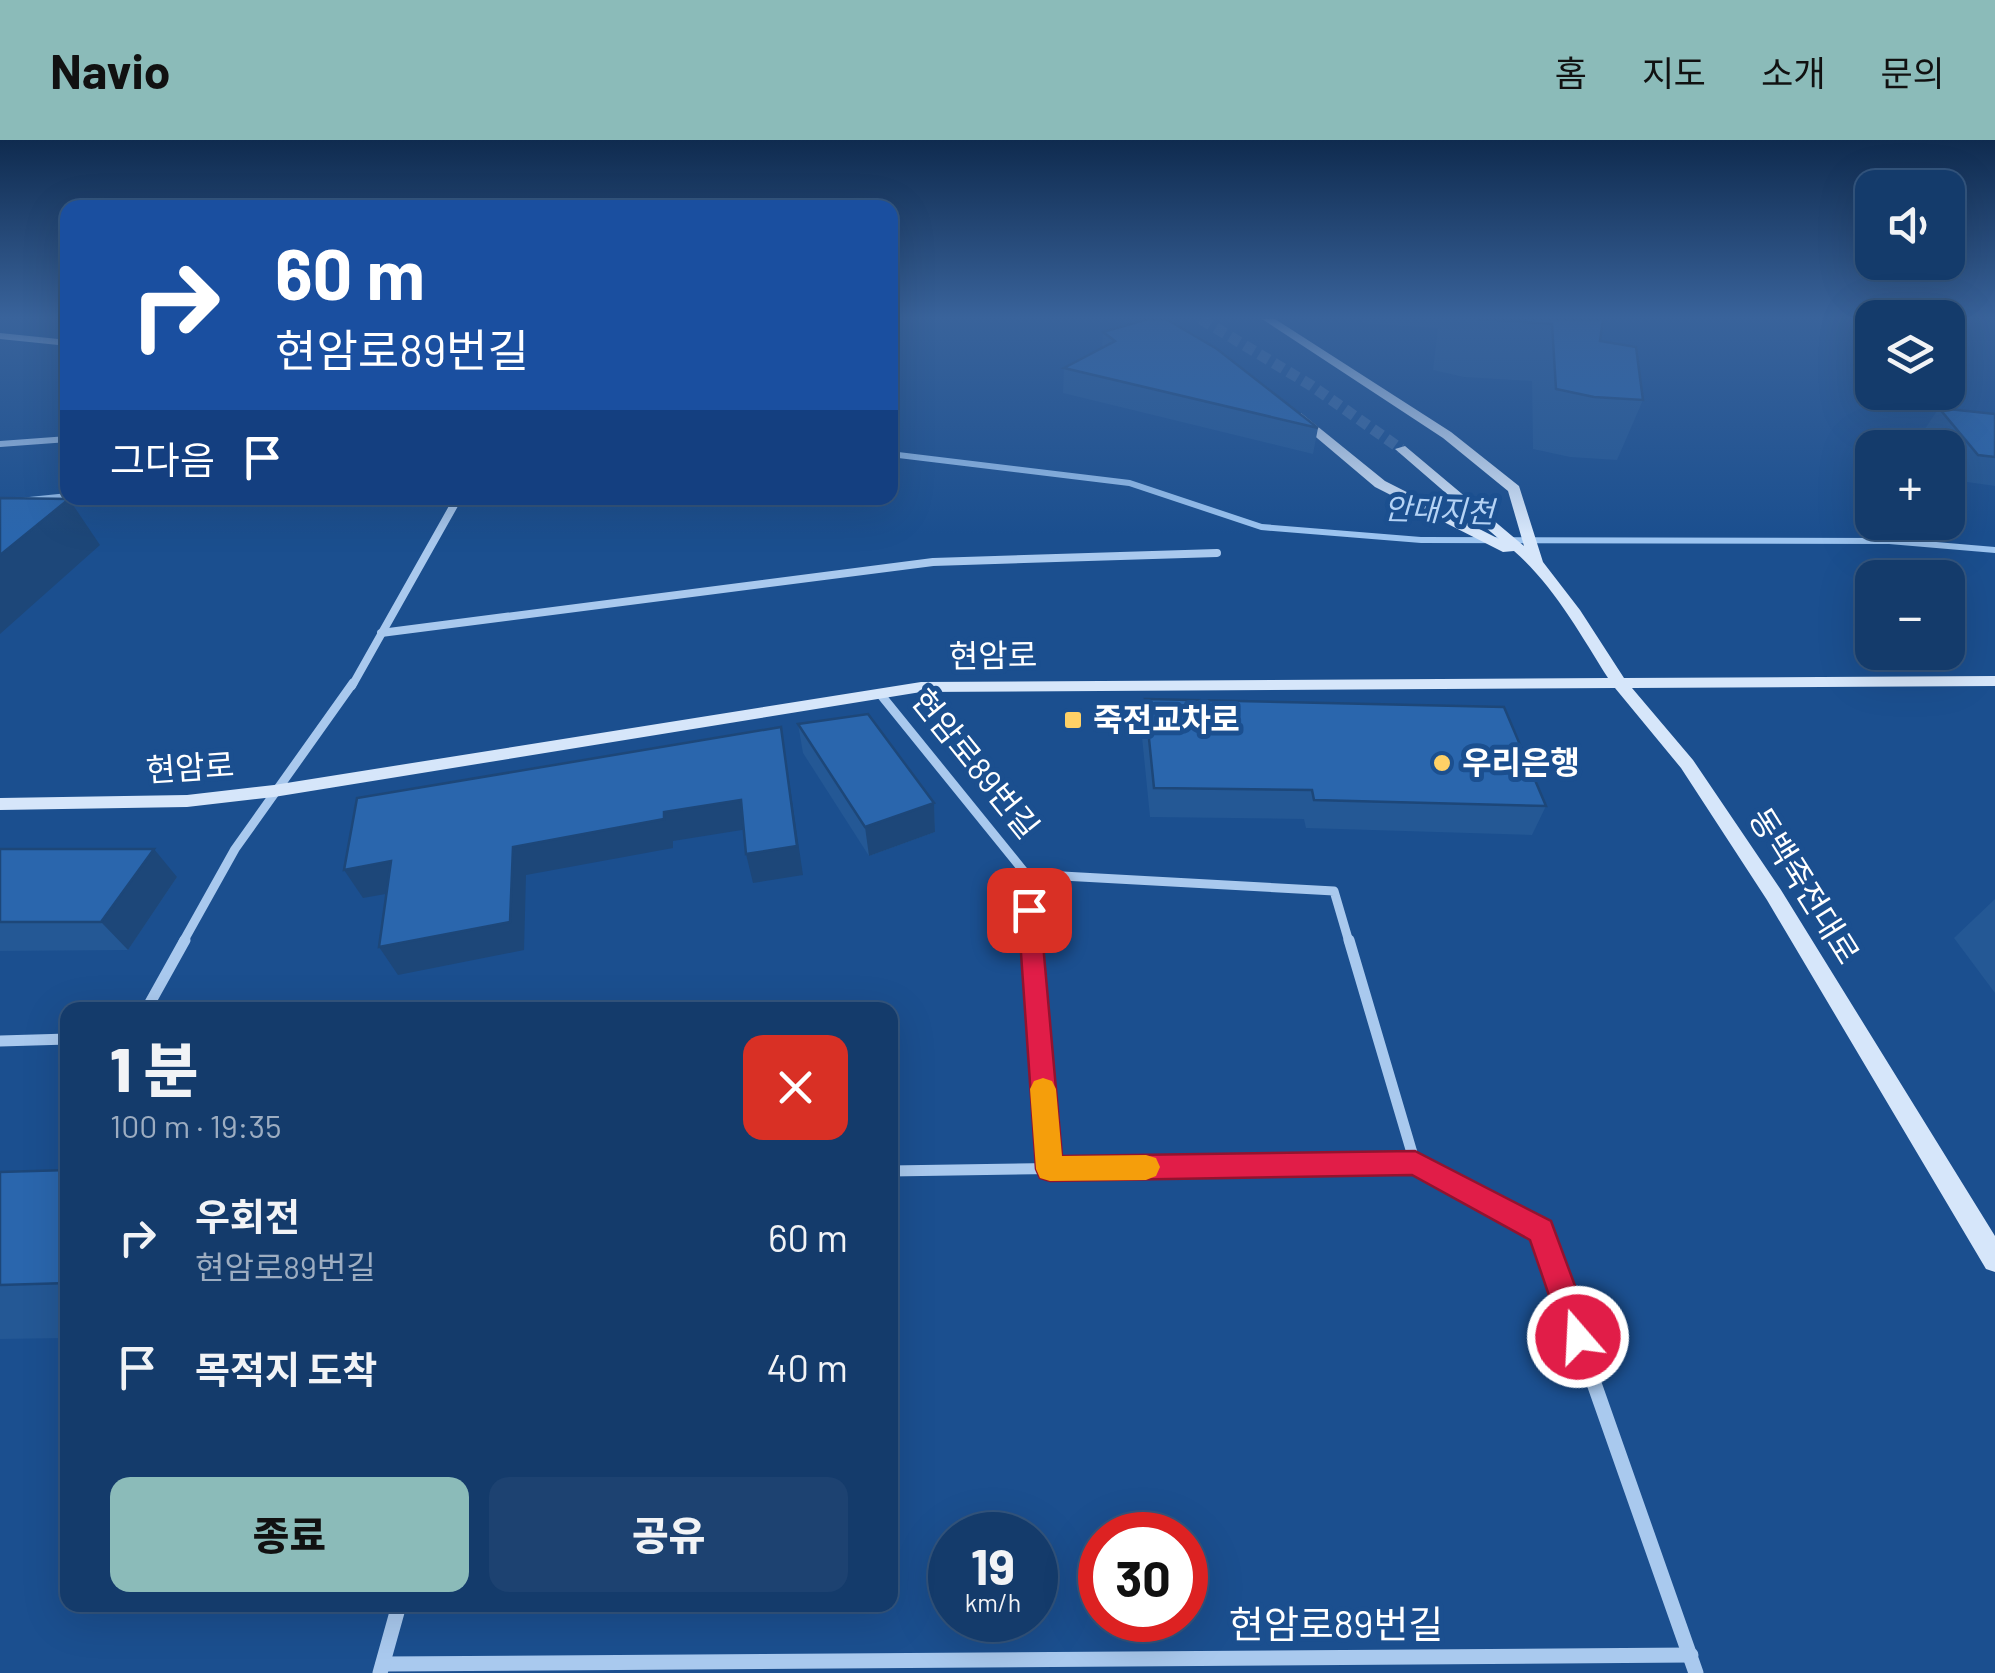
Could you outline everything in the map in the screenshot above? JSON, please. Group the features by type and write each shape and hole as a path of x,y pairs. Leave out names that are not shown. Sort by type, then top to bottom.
{"main road":[{"path":"1378,391 1447,435 1514,489 1536,563"},
{"path":"1288,409 1380,484 1536,563"},
{"path":"1401,449 1536,563"},
{"name":"동백죽전대로","path":"1536,563 1619,683 1687,764 1774,895 1995,1260"},
{"name":"현암로","path":"0,804 187,801 274,791 921,687 1995,681"}],"street":[{"path":"0,444 60,440"},
{"path":"150,1002 236,848 348,692 454,505"},
{"path":"381,633 933,562 1217,552"},
{"name":"현암로89번길","path":"880,695 1026,874 1050,1169"},
{"path":"1026,874 1334,891 1415,1163"},
{"path":"0,1041 60,1039"},
{"path":"898,1171 1415,1163 1541,1231 1696,1673"},
{"path":"382,1669 398,1612"},
{"name":"현암로89번길","path":"382,1669 1690,1654"}],"building":[{"path":"1159,391 1270,391 1318,428"},
{"path":"1563,391 1642,391 1643,400"},
{"path":"1941,410 1995,414 1995,457 1978,455 1965,439 1965,430 1957,430"},
{"path":"0,498 60,499 62,505 0,555"},
{"path":"1145,699 1504,707 1546,806 1314,800 1312,790 1154,788"},
{"path":"868,714 934,803 865,827 798,724"},
{"path":"781,727 797,846 746,854 741,800 664,812 664,819 513,847 510,922 379,947 391,861 344,870 357,798"},
{"path":"0,849 154,849 101,922 0,922"},
{"path":"60,1170 60,1283 0,1285 0,1172"}],"waterway":[{"name":"안대지천","path":"898,455 1130,483 1261,527 1421,540 1889,541 1995,550"},
{"name":"안대지천","path":"0,503 60,497"}],"tunnel":[{"path":"1318,391 1401,449"}],"slow traffic":[{"path":"1043,1089 1050,1169 1146,1167"}],"place":[{"name":"죽전교차로","path":"1073,720"},
{"name":"우리은행","path":"1442,763"}],"route":[{"path":"1029,910 1050,1169 1415,1163 1541,1231 1578,1337"}]}
